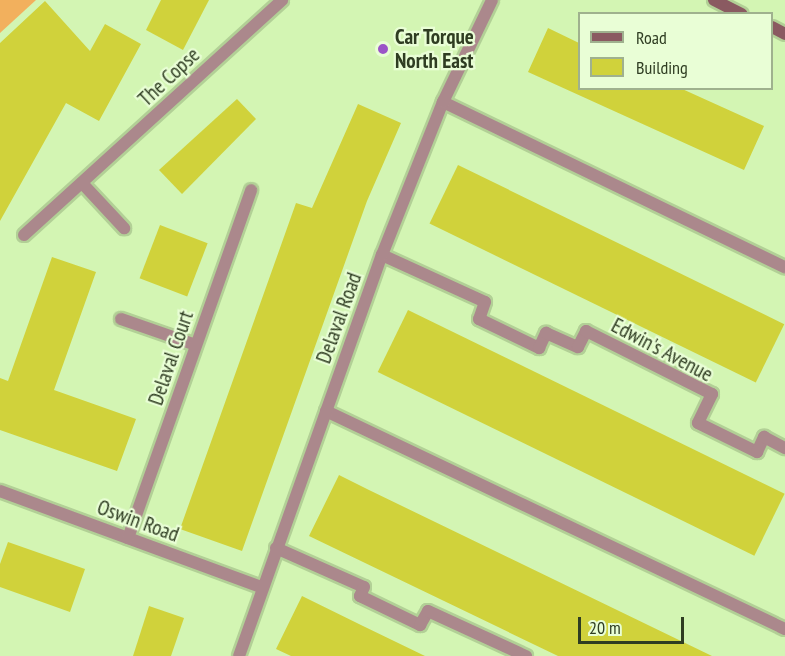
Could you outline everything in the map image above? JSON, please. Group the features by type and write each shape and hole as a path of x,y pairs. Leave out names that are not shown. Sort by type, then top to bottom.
{"main road":[{"path":"714,0 738,12"}],"street":[{"name":"The Copse","path":"24,236 282,0"},
{"name":"Delaval Road","path":"239,656 382,255 444,102 492,0"},
{"path":"444,102 785,267"},
{"path":"82,183 124,228"},
{"name":"Delaval Court","path":"128,538 250,190"},
{"name":"Edwin's Avenue","path":"382,255 485,302 479,319 539,348 546,333 578,347 586,331 712,393 698,423 757,452 764,437 785,448"},
{"path":"121,319 196,345"},
{"path":"326,411 785,629"},
{"name":"Oswin Road","path":"0,491 262,588"},
{"path":"276,548 364,587 360,596 420,625 428,611 526,656"}],"shaded area":[{"path":"0,0 36,0 0,33"}],"building":[{"path":"161,0 209,0 183,50 146,30"},
{"path":"45,1 90,51 105,24 141,44 99,121 66,103 0,221 0,43"},
{"path":"548,28 578,43 578,90 684,90 764,126 744,170 528,72"},
{"path":"237,99 256,119 182,194 159,170"},
{"path":"358,104 401,123 367,201 242,551 180,529 296,203 312,208"},
{"path":"458,165 784,324 756,383 430,223"},
{"path":"160,225 208,243 187,296 140,278"},
{"path":"52,257 96,272 54,390 136,419 117,471 0,430 0,378 8,381"},
{"path":"408,310 785,494 754,556 378,372"},
{"path":"339,475 712,656 558,656 309,536"},
{"path":"8,542 85,569 70,612 0,587 0,564"},
{"path":"302,596 425,656 291,656 276,649"},
{"path":"149,606 184,618 171,656 133,656"}],"place":[{"name":"Car Torque North East","path":"383,49"}]}
